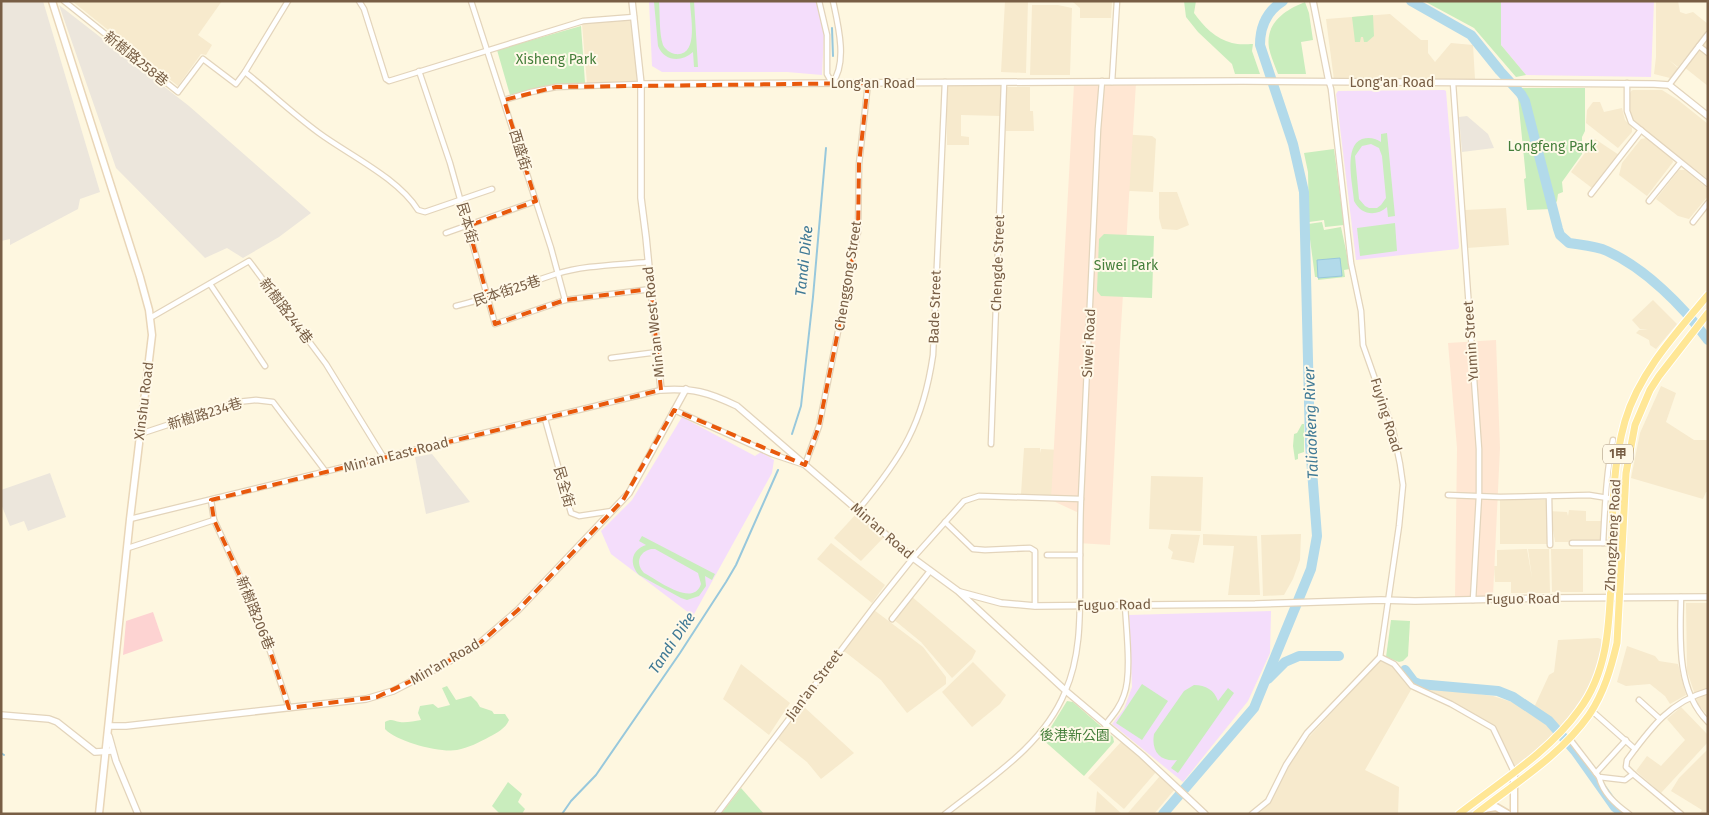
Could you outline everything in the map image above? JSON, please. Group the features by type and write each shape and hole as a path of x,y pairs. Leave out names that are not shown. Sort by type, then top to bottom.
{"main road":[{"name":"Xinshu Road","path":"52,1 140,277 152,335 130,519 109,726 109,752 99,814"},
{"name":"Zhongzheng Road","path":"1514,772 1545,748 1563,730 1580,710 1596,679 1607,645 1616,467 1625,422 1636,394 1651,368 1708,295"},
{"name":"Zhongzheng Road","path":"1569,738 1592,710 1611,669 1617,643 1626,473 1634,425 1650,390 1665,366 1708,313"},
{"path":"1625,422 1634,425"},
{"name":"1甲","path":"1478,812 1514,786 1569,738"},
{"path":"1514,772 1514,814"},
{"name":"1甲","path":"1459,814 1514,772"},
{"path":"1478,812 1489,807 1496,807 1508,814"}],"street":[{"name":"新樹路258巷","path":"64,1 178,92 203,59 236,84 245,72"},
{"path":"288,1 245,72 318,132 388,180 414,203 418,210 425,212 492,189"},
{"path":"359,1 364,9 386,79 389,81 583,21 634,17"},
{"name":"西盛街","path":"471,1 536,200 565,300"},
{"name":"Min'an West Road","path":"632,1 641,84 641,198 661,390 686,389 717,396 737,406 805,465"},
{"path":"819,1 827,35 827,74 832,83 838,75 840,36 834,1"},
{"path":"1112,82 1117,1"},
{"name":"Fuying Road","path":"1314,2 1331,89 1351,262 1361,311 1363,345 1393,430 1403,485 1380,657"},
{"path":"1669,85 1708,34"},
{"path":"1699,46 1708,52"},
{"name":"民本街","path":"419,71 468,226 495,324 565,300"},
{"name":"Long'an Road","path":"504,100 556,87 641,84 1243,81 1627,84"},
{"name":"Bade Street","path":"858,510 884,479 901,454 921,411 929,384 933,355 945,82"},
{"name":"Chengde Street","path":"991,444 1004,82"},
{"name":"Siwei Road","path":"945,814 1019,755 1037,737 1054,714 1066,691 1075,663 1080,605 1082,499 1098,128 1102,82"},
{"name":"Chenggong Street","path":"805,465 819,426 858,232 859,164 868,83"},
{"name":"Yumin Street","path":"1453,83 1479,450 1479,496 1473,600"},
{"path":"1708,116 1669,85 1627,84 1626,103 1628,117 1641,130 1708,184"},
{"path":"1591,194 1641,130"},
{"path":"1649,201 1680,162"},
{"path":"446,233 536,200"},
{"path":"1693,222 1708,203"},
{"name":"新樹路244巷","path":"150,318 249,261 326,364 384,458"},
{"name":"民本街25巷","path":"456,306 488,298 558,274 603,266 648,262"},
{"path":"210,284 265,366"},
{"path":"565,300 651,289"},
{"path":"611,358 658,352"},
{"name":"Min'an Road","path":"109,726 126,726 366,700 393,691 476,646 518,610 629,493 686,389"},
{"name":"Min'an East Road","path":"130,519 661,390"},
{"name":"新樹路234巷","path":"140,434 237,402 256,400 273,402 326,472"},
{"name":"Min'an Road","path":"674,410 772,454 805,465 913,558 958,591 1066,691 1176,785 1203,812"},
{"name":"民全街","path":"546,419 571,513 579,516 613,510"},
{"path":"1603,543 1608,466 1613,440"},
{"path":"1448,495 1589,496 1614,499"},
{"path":"1549,496 1550,545"},
{"name":"Jian'an Street","path":"717,814 873,608 913,558 964,501 972,497 1082,499"},
{"name":"新樹路206巷","path":"211,500 214,520 258,615 289,708"},
{"path":"128,548 214,520"},
{"path":"945,522 974,549 1030,548 1035,553 1035,606"},
{"path":"1572,544 1612,543"},
{"path":"1048,555 1080,555"},
{"path":"892,619 930,571"},
{"name":"Fuguo Road","path":"958,591 986,600 1035,606 1708,597"},
{"path":"1681,597 1680,632 1683,667 1696,708 1708,722"},
{"path":"1105,725 1117,710 1125,694 1127,658 1125,604"},
{"path":"1252,814 1268,802 1286,765 1307,733 1380,657 1394,664 1412,686 1451,704 1493,728 1514,772"},
{"path":"1681,814 1628,770 1626,764 1635,749 1660,719 1691,696 1708,691"},
{"path":"1639,700 1660,719"},
{"path":"1592,710 1635,749"},
{"path":"1,715 50,720 63,725 95,752 109,752 138,814"},
{"path":"1569,738 1597,775 1601,785 1611,799 1629,814"},
{"path":"1597,775 1626,740"},
{"path":"1597,775 1625,780 1633,774"}],"highlighted area":[{"path":"868,83 859,164 858,232 819,426 805,465 674,410 623,500 518,610 481,642 426,674 377,697 289,708 258,615 214,520 211,500 661,390 651,289 565,300 495,324 468,226 536,201 504,100 556,87"}],"shaded area":[{"path":"1,1 43,1 100,192 80,199 78,209 10,245 10,239 1,241"},
{"path":"72,1 222,1 198,35 212,45 206,55 201,54 178,86"},
{"path":"649,1 816,1 824,33 822,75 787,72 662,72 652,66"},
{"path":"1005,1 1028,1 1026,73 1001,72"},
{"path":"1074,1 1112,1 1111,18 1080,18 1080,8"},
{"path":"1501,1 1654,1 1651,77 1526,75 1501,45"},
{"path":"1656,1 1678,1 1680,12 1686,14 1693,12 1708,24 1708,29 1678,67 1669,60 1678,68 1670,78 1654,74 1656,57"},
{"path":"59,5 189,106 311,213 279,237 243,258 227,248 205,258 116,168"},
{"path":"1032,5 1058,5 1072,8 1070,75 1030,75"},
{"path":"1390,14 1421,40 1428,40 1428,53 1435,62 1451,43 1473,45 1475,79 1334,80 1326,19"},
{"path":"633,20 637,83 587,84 582,24"},
{"path":"1708,36 1708,86 1684,67"},
{"path":"1136,83 1110,545 1078,543 1079,513 1051,500 1074,84"},
{"path":"947,86 1001,86 1001,116 961,115 961,136 969,137 969,145 947,145"},
{"path":"1006,87 1030,87 1030,111 1033,111 1034,131 1006,131"},
{"path":"1633,90 1662,90 1708,124 1708,179 1631,119 1629,95"},
{"path":"1338,91 1446,91 1458,249 1356,260 1336,94"},
{"path":"1593,102 1600,102 1604,112 1622,108 1625,120 1632,128 1632,132 1618,148 1586,123 1587,110"},
{"path":"1467,116 1488,134 1494,148 1462,152 1459,117"},
{"path":"1119,134 1152,136 1156,139 1153,192 1130,191 1120,195"},
{"path":"1646,138 1672,158 1673,162 1647,196 1619,175 1622,163 1641,139"},
{"path":"1595,139 1619,155 1592,188 1571,172"},
{"path":"1679,170 1685,170 1708,189 1708,196 1689,219 1678,216 1656,199"},
{"path":"1159,192 1177,192 1189,225 1177,230 1162,229 1159,218"},
{"path":"1506,208 1509,245 1467,248 1465,210"},
{"path":"1653,300 1677,324 1656,349 1650,345 1649,340 1636,333 1639,330 1648,329 1640,329 1632,320"},
{"path":"1496,340 1500,448 1493,596 1455,598 1457,448 1448,343"},
{"path":"1661,386 1676,393 1666,422 1694,440 1708,440 1708,492 1706,492 1703,499 1631,478 1640,433"},
{"path":"682,417 755,456 761,452 774,460 772,473 693,616 611,554 601,531 632,500"},
{"path":"1024,448 1040,448 1040,453 1041,449 1081,451 1064,496 1021,494"},
{"path":"432,454 470,502 426,514 415,457"},
{"path":"50,473 66,517 28,531 24,521 10,526 1,504 1,490"},
{"path":"1151,476 1203,477 1201,531 1149,529"},
{"path":"1500,500 1548,500 1548,511 1567,512 1568,516 1569,510 1586,511 1586,521 1601,521 1600,542 1555,542 1552,524 1548,527 1548,544 1500,544"},
{"path":"858,512 885,536 861,561 834,538"},
{"path":"1171,534 1200,535 1194,563 1171,559 1173,552 1168,548"},
{"path":"1203,534 1257,536 1260,595 1228,595 1234,546 1203,545"},
{"path":"1301,534 1300,560 1293,579 1284,595 1263,596 1261,535"},
{"path":"831,543 885,585 872,603 817,559"},
{"path":"1527,549 1532,578 1528,549 1549,549 1550,593 1511,593 1511,582 1495,582 1494,566 1497,566 1497,550"},
{"path":"1551,549 1583,549 1583,592 1552,592"},
{"path":"911,596 976,651 972,659 952,678 921,642 893,619"},
{"path":"1686,603 1708,603 1708,716 1698,704 1687,671"},
{"path":"874,610 923,647 946,677 946,684 907,713 881,680 844,651"},
{"path":"1271,611 1270,653 1248,701 1183,782 1112,724 1124,709 1132,687 1129,615"},
{"path":"153,612 163,641 123,655 126,621"},
{"path":"1601,639 1602,663 1596,679 1563,730 1514,772 1493,728 1418,689 1434,688 1493,696 1515,703 1531,714 1549,675 1554,672 1558,640"},
{"path":"1627,646 1655,656 1659,661 1678,664 1686,695 1670,704 1665,696 1650,684 1626,686 1617,682"},
{"path":"1380,661 1395,668 1405,683 1412,688 1365,770 1399,787 1398,814 1257,814 1269,804 1289,766 1308,738"},
{"path":"973,662 1006,695 1000,704 972,727 942,692"},
{"path":"741,664 790,703 769,735 723,699"},
{"path":"803,706 854,753 821,779 807,762 778,739"},
{"path":"1681,707 1708,735 1708,742 1661,793 1636,771 1647,756 1661,766 1685,740 1667,719"},
{"path":"1121,742 1156,772 1124,809 1088,778"},
{"path":"1708,749 1708,814 1699,814 1702,810 1671,791 1679,778"},
{"path":"1160,776 1175,789 1154,814 1127,814"},
{"path":"1097,791 1122,814 1095,814"}],"green space":[{"path":"659,1 660,29 663,45 668,51 675,54 683,53 688,49 691,42 690,1 694,1 698,67 694,67 693,52 683,58 673,59 664,55 658,46 654,2"},
{"path":"1184,1 1196,1 1194,13 1201,23 1215,35 1232,43 1253,44 1252,51 1260,74 1235,74 1232,64 1198,32 1186,17"},
{"path":"1424,1 1501,1 1501,45 1526,75 1516,77 1474,28"},
{"path":"1305,2 1309,13 1313,40 1301,42 1306,74 1278,74 1269,48 1270,31 1284,13"},
{"path":"1373,15 1374,36 1367,42 1364,42 1363,37 1361,37 1360,42 1355,42 1352,17"},
{"name":"Xisheng Park","path":"581,26 585,83 549,85 510,95 497,50"},
{"name":"Longfeng Park","path":"1521,88 1585,88 1585,131 1582,137 1582,154 1562,182 1563,192 1558,194 1557,201 1551,209 1527,210 1524,179 1526,178 1518,98 1521,101 1528,126 1534,124 1526,97"},
{"path":"1387,133 1395,216 1388,217 1387,207 1378,212 1369,213 1357,206 1354,201 1350,167 1356,143 1367,138 1381,142 1381,134","holes":["1371,144 1379,148 1382,156 1386,198 1377,208 1369,208 1359,199 1355,156 1362,146"]},
{"path":"1334,149 1344,225 1325,227 1324,220 1309,222 1308,172 1304,153"},
{"path":"1322,222 1324,230 1341,227 1350,269 1344,270 1345,277 1318,280 1318,277 1315,277 1308,224"},
{"path":"1395,223 1397,251 1360,256 1357,228"},
{"name":"Siwei Park","path":"1104,234 1154,236 1152,298 1101,296 1097,291 1099,239"},
{"path":"1302,424 1304,424 1304,452 1298,454 1298,459 1295,460 1294,434 1297,433"},
{"path":"642,536 715,574 712,580 705,576 706,586 699,596 687,600 681,598 639,575 636,571 633,558 637,550 646,545 639,541","holes":["655,549 698,573 701,584 697,591 683,593 666,586 644,573 639,562 641,555 647,550"]},
{"path":"1391,620 1410,621 1408,656 1399,662 1386,657"},
{"path":"1142,684 1168,701 1142,740 1116,723"},
{"path":"1194,685 1209,689 1218,701 1228,688 1234,693 1178,773 1171,768 1177,760 1161,757 1155,750 1154,734 1184,691"},
{"path":"447,686 456,700 471,696 480,707 492,711 494,714 505,714 509,720 508,723 498,732 478,743 457,750 440,750 419,746 391,734 385,729 385,722 389,720 405,722 421,720 418,713 420,706 433,704 438,708 450,705 442,688"},
{"name":"後港新公園","path":"1067,701 1073,702 1113,737 1114,742 1084,776 1041,738 1051,727"},
{"path":"508,782 522,794 518,802 525,809 522,814 500,814 492,806"},
{"path":"741,788 764,814 721,814"}],"water":[{"path":"1340,258 1342,276 1318,278 1317,260"}],"waterway":[{"name":"Taliaokeng River","path":"1163,814 1254,708 1311,569 1317,536 1310,444 1304,192 1293,144 1260,45 1263,25 1273,9 1283,1"},
{"path":"1411,1 1471,35 1521,94 1525,101 1560,235 1569,243 1607,251 1635,267 1675,301 1708,340"},
{"name":"Tandi Dike","path":"832,28 833,56"},
{"name":"Tandi Dike","path":"792,434 801,406 826,148"},
{"name":"Tandi Dike","path":"562,814 571,801 596,775 680,653 726,582 736,565 778,470"},
{"path":"1268,679 1285,662 1299,656 1339,656"},
{"path":"1405,670 1414,682 1419,684 1498,691 1513,697 1549,721 1576,752 1615,807 1624,814"}]}
